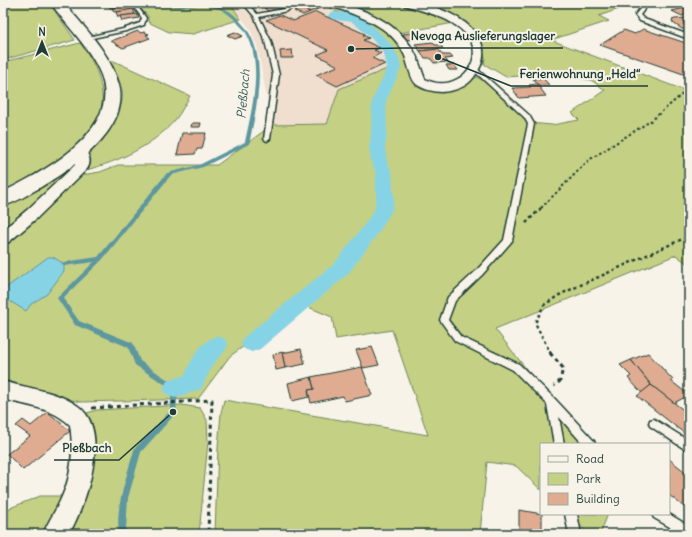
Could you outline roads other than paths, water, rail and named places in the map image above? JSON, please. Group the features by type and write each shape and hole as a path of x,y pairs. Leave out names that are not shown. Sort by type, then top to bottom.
{"main road":[{"path":"3,200 53,170 79,152 102,128 108,119 113,103 112,86 101,61 57,3"}],"street":[{"path":"332,3 386,26 398,36 407,48 420,81 430,87 444,88 457,85 465,80 476,70 479,58 478,46 473,36 456,21 436,12 407,3"},
{"path":"3,238 32,214 82,166 82,156 79,152"},
{"path":"3,390 53,403 68,410 80,421 83,439 83,458 78,484 67,514 55,534"}],"lane":[{"path":"85,40 142,24 144,18 133,3"},
{"path":"245,3 256,16 268,41 276,75 267,139"},
{"path":"256,16 285,10 298,3"},
{"path":"648,3 637,15 642,20 689,37"},
{"path":"476,70 527,116 531,124 508,241 479,273 451,299 444,320 458,339 516,367 552,402 589,443"},
{"path":"552,402 559,443"},
{"path":"654,423 689,447"},
{"path":"571,515 575,534"},
{"path":"660,515 689,532"}],"water":[{"path":"48,257 53,257 64,264 64,271 47,294 31,304 26,311 3,297 3,290"}],"waterway":[{"name":"Pleßbach","path":"100,259 169,174 201,166 247,143 256,94 257,77 253,44 246,30 235,18 218,7 202,5 172,6 166,4"},
{"path":"252,343 341,269 372,228 383,210 385,200 384,172 379,162 377,147 379,134 379,101 394,68 392,58 387,48 372,32 356,19 351,17 334,16"},
{"path":"64,264 100,259"},
{"name":"Pleßbach","path":"100,259 60,298 77,323 131,345 137,363 175,388 173,412 138,450 124,498 123,534"},
{"path":"175,388 193,382 204,358 217,345"}],"place":[{"name":"Nevoga Auslieferungslager","path":"351,49"},
{"name":"Ferienwohnung „Held“","path":"438,57"},
{"name":"Pleßbach","path":"173,412"}]}
